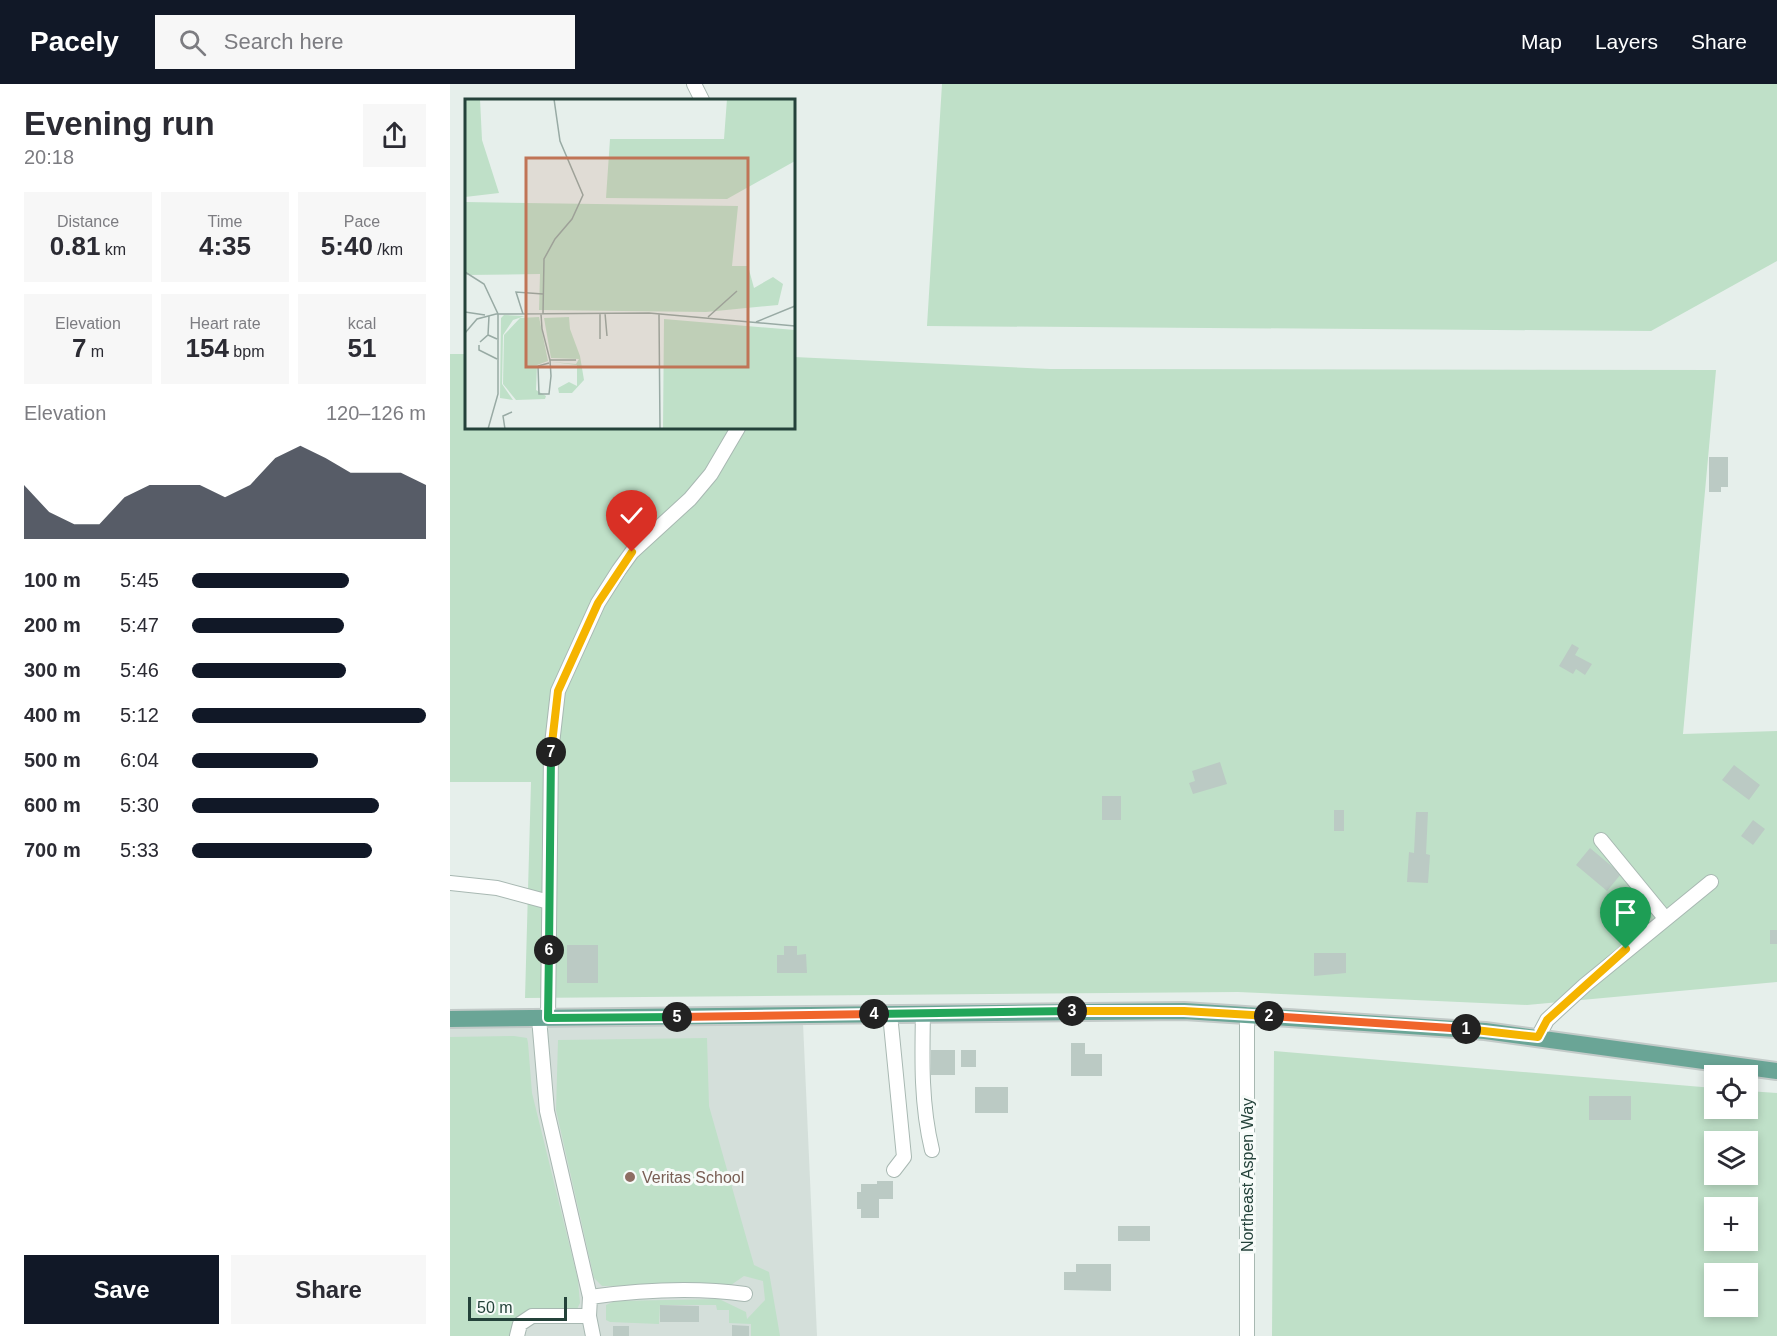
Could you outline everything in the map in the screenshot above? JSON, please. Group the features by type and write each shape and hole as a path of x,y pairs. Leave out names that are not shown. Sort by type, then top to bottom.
{"main road":[{"path":"450,1019 1125,1011 1247,1014 1431,1026 1538,1037 1777,1071"}],"street":[{"path":"694,84 702,99"},
{"path":"593,1336 589,1316 590,1297 547,1111 544,1018 549,902 552,726 558,691 598,603 632,552 690,499 711,474 737,429"},
{"path":"1601,840 1665,918"},
{"path":"1538,1037 1547,1020 1562,1006 1711,882"},
{"path":"450,883 497,888 549,902"},
{"path":"923,1013 923,1094 932,1150"},
{"path":"890,1014 904,1157 894,1170"},
{"name":"Northeast Aspen Way","path":"1247,1014 1247,1336"},
{"path":"590,1297 622,1293 710,1290 745,1294"},
{"path":"517,1336 520,1324 532,1316 589,1316"}],"shaded area":[{"name":"Veritas School","path":"803,1023 817,1336 450,1336 450,1025"}],"green space":[{"path":"942,84 1777,84 1777,261 1651,331 927,326"},
{"path":"450,354 465,354 465,429 795,429 795,357 1050,369 1716,370 1683,734 1777,731 1777,982 1527,1005 1238,992 525,998 531,782 450,782"},
{"path":"514,1036 527,1038 532,1093 578,1280 580,1303 577,1309 543,1309 513,1326 510,1336 450,1336 450,1037"},
{"path":"707,1038 709,1106 754,1265 769,1272 780,1336 751,1336 751,1324 729,1323 729,1310 717,1310 716,1305 660,1305 659,1324 606,1320 606,1305 615,1301 719,1299 746,1312 747,1319 765,1300 763,1281 744,1276 731,1285 602,1286 594,1278 556,1110 558,1040"},
{"path":"1274,1051 1704,1087 1704,1119 1758,1119 1758,1092 1777,1093 1777,1336 1272,1336"}],"building":[{"path":"1709,457 1728,457 1728,487 1721,487 1721,492 1709,492"},
{"path":"1572,644 1579,648 1575,655 1592,664 1585,675 1576,669 1573,674 1559,666"},
{"path":"1220,762 1227,784 1193,794 1189,783 1195,781 1192,771"},
{"path":"1734,765 1760,785 1749,800 1722,780"},
{"path":"1102,796 1121,796 1121,820 1102,820"},
{"path":"1334,810 1344,810 1344,831 1334,831"},
{"path":"1416,812 1428,812 1426,854 1430,855 1428,883 1407,882 1409,852 1414,853"},
{"path":"1753,820 1765,829 1753,845 1741,836"},
{"path":"1590,848 1621,874 1607,891 1576,865"},
{"path":"1770,930 1777,930 1777,944 1770,944"},
{"path":"567,945 598,945 598,983 567,983"},
{"path":"784,946 797,946 797,955 806,954 807,973 777,973 777,955 784,955"},
{"path":"1314,953 1346,953 1346,973 1314,976"},
{"path":"1071,1043 1085,1043 1085,1054 1102,1054 1102,1076 1071,1076"},
{"path":"931,1050 955,1050 955,1075 931,1075"},
{"path":"961,1050 976,1050 976,1067 961,1067"},
{"path":"975,1087 1008,1087 1008,1113 975,1113"},
{"path":"1589,1096 1631,1096 1631,1120 1589,1120"},
{"path":"877,1181 893,1181 893,1199 879,1199 879,1218 861,1218 861,1209 857,1209 857,1192 861,1192 861,1184 877,1184"},
{"path":"1118,1226 1150,1226 1150,1241 1118,1241"},
{"path":"1076,1264 1111,1264 1111,1291 1064,1290 1064,1272 1076,1272"},
{"path":"660,1305 699,1306 699,1322 660,1322"},
{"path":"732,1325 749,1326 749,1336 732,1336"},
{"path":"613,1326 629,1326 629,1336 613,1336"}],"place":[{"name":"Veritas School","path":"630,1177"}],"route":[{"path":"632,552 598,603 563,679 555,704 551,753 548,1018 1184,1011 1431,1026 1538,1037 1547,1020 1626,949"}]}
